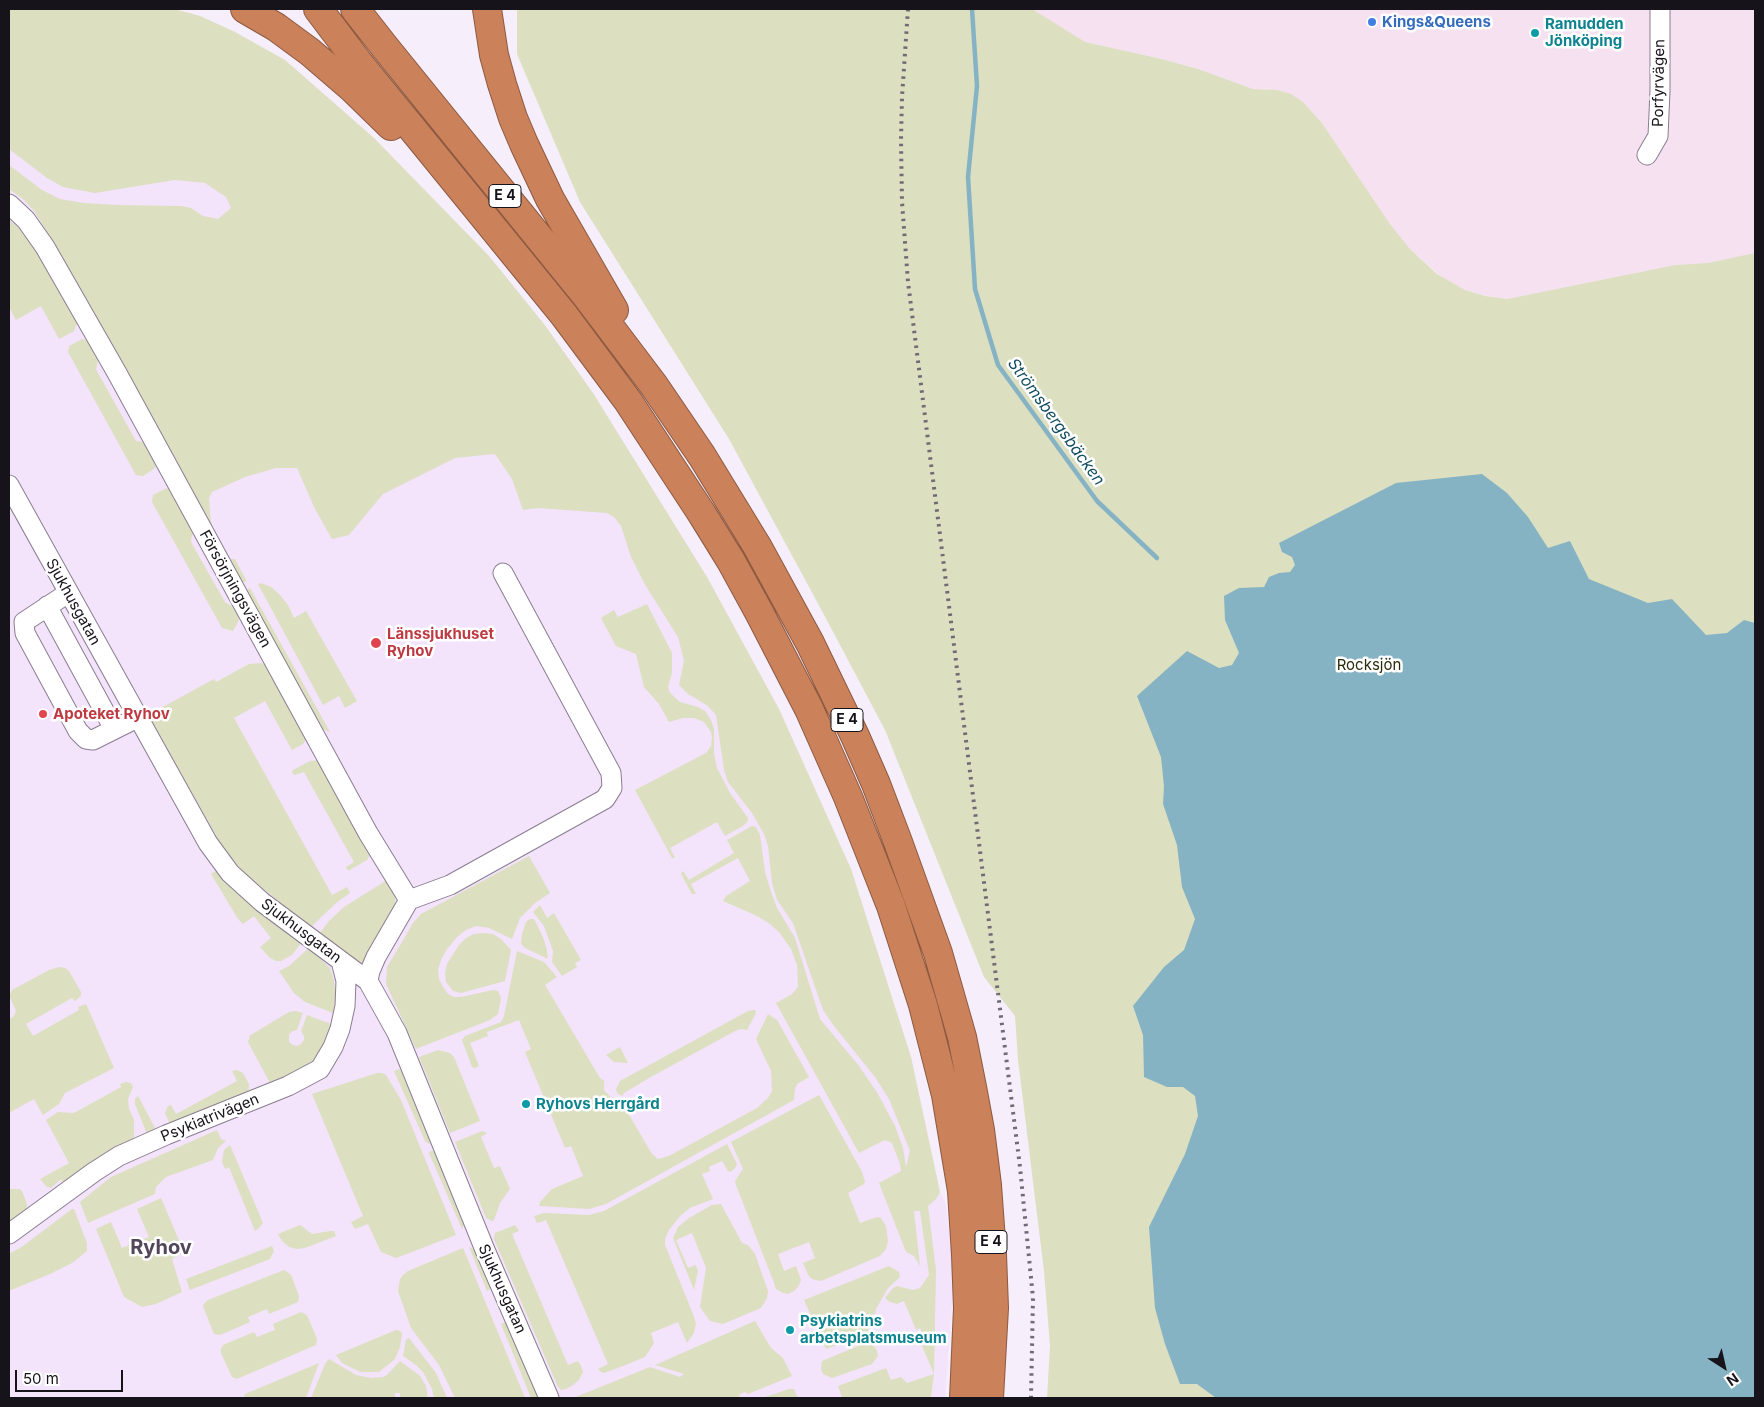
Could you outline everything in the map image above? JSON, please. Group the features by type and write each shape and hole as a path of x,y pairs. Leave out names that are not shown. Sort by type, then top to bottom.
{"highway":[{"path":"245,9 292,38 331,70 493,226"},
{"name":"E 4","path":"318,9 358,62 564,315 628,401 682,482 726,554 760,614 809,709 872,854 911,964 934,1045 948,1105 962,1192 965,1246 968,1308 964,1398"},
{"name":"E 4","path":"356,9 588,298 653,384 702,456 772,571 810,643 855,736 876,784 938,953 962,1037 980,1130 988,1185 994,1308 989,1398"},
{"path":"487,9 494,55 512,118 550,199 622,323 653,384"}],"street":[{"name":"Porfyrvägen","path":"1647,155 1658,136 1660,9"},
{"name":"Försörjningsvägen","path":"9,204 26,220 46,247 117,373 368,833 409,900"},
{"name":"Sjukhusgatan","path":"9,485 208,843 230,873 262,902 368,981 397,1033 485,1250 549,1398"},
{"path":"368,981 376,957 409,900 450,885 605,799 612,788 610,773 503,573"},
{"path":"68,593 24,622 25,633 73,723 86,739 93,740 137,718"},
{"path":"47,606 114,729"},
{"name":"Psykiatrivägen","path":"9,1234 119,1156 288,1086 320,1069 337,1038 345,1006 346,981 341,961"}],"shaded area":[{"name":"Länssjukhuset Ryhov","path":"9,9 174,9 200,16 235,32 285,60 374,138 489,256 544,324 593,393 707,577 779,709 851,869 911,1057 940,1192 946,1204 954,1276 945,1398 9,1398"},
{"path":"1032,9 1755,9 1755,253 1726,262 1675,265 1507,299 1485,296 1465,290 1444,279 1410,249 1390,224 1322,123 1303,102 1277,90 1253,89 1198,69 1163,59 1084,42"}],"green space":[{"path":"9,9 174,9 200,16 235,32 285,60 374,138 489,256 544,324 593,393 707,577 779,709 851,869 911,1057 940,1192 936,1199 928,1206 936,1270 934,1374 922,1346 927,1343 920,1328 916,1330 904,1301 897,1304 885,1298 897,1286 913,1290 920,1288 929,1275 920,1211 914,1211 920,1266 914,1256 906,1252 879,1183 901,1171 892,1143 885,1140 859,1153 776,1003 792,994 798,987 797,965 791,949 779,932 770,924 723,901 726,896 750,881 738,858 691,884 696,894 692,894 681,874 683,871 689,880 734,853 727,840 752,826 756,827 760,835 765,872 771,892 777,908 795,938 820,1019 859,1066 878,1094 895,1126 903,1148 906,1167 910,1151 889,1099 875,1077 823,1010 793,923 777,900 772,883 768,846 764,834 752,813 728,782 724,770 716,715 708,706 688,694 679,685 684,661 678,637 644,583 631,557 621,526 614,517 607,513 538,508 523,510 512,479 495,454 455,458 383,494 349,535 332,539 315,509 297,468 276,468 245,477 212,492 209,498 213,526 210,527 43,225 24,200 9,189 9,165 42,190 60,199 117,205 181,206 191,208 203,216 218,219 231,208 226,197 205,183 175,180 95,193 63,187 47,178 9,149"},
{"name":"Rocksjön","path":"517,9 1032,9 1085,42 1198,69 1253,89 1277,90 1291,94 1303,102 1322,123 1390,224 1410,249 1437,274 1465,290 1485,296 1507,299 1675,265 1708,263 1755,253 1755,1398 1047,1398 1050,1346 1044,1271 1018,1060 1015,1016 984,977 885,730 822,611 729,439 580,202 517,54"},
{"path":"9,220 23,231 39,252 77,323 74,331 59,339 41,306 16,320 9,307"},
{"path":"82,339 88,342 98,361 96,369 136,441 143,442 156,465 155,468 143,476 136,475 68,352 69,346"},
{"path":"167,488 170,490 193,532 192,544 225,602 233,607 237,613 239,620 233,631 222,628 152,502 153,495"},
{"path":"235,559 246,582 241,582 228,561"},
{"path":"261,583 271,587 280,595 288,605 294,618 306,611 357,701 345,708 339,696 323,705 258,584"},
{"path":"250,588 330,732 322,729 245,591"},
{"path":"647,604 672,653 672,673 668,687 670,693 680,702 705,711 711,720 714,729 714,753 717,768 730,793 748,818 748,821 743,826 725,836 717,822 670,848 675,858 672,858 635,790 706,753 711,746 712,738 711,732 704,722 694,718 683,718 669,722 659,704 644,687 636,654 616,646 601,618 614,610 618,617"},
{"path":"261,663 269,667 305,737 305,741 292,750 265,701 234,718 332,895 347,887 350,893 336,903 312,926 246,875 229,855 218,839 148,715 214,679 216,682 249,664"},
{"path":"318,760 371,853 367,860 348,871 346,867 354,862 304,772 295,775 292,773 293,770 310,761"},
{"path":"529,856 550,893 535,903 520,918 512,939 489,928 476,926 466,930 447,949 438,970 439,979 443,987 448,994 454,997 493,990 498,991 501,998 498,1014 490,1020 416,1049 386,984 387,967 413,923 421,914"},
{"path":"217,870 302,942 292,955 281,961 276,961 270,958 260,947 271,938 254,916 243,924 238,919 211,874"},
{"path":"387,880 395,894 395,905 362,963 359,965 319,934 344,907"},
{"path":"540,905 547,918 554,913 581,960 575,963 577,967 562,976 552,962 553,951 544,926 533,912"},
{"path":"534,919 543,937 548,959 525,948 521,944 526,922"},
{"path":"474,934 493,934 501,939 511,950 505,981 461,993 453,991 446,982 447,964 459,945 466,938"},
{"path":"309,948 330,968 336,996 333,1013 305,1002 294,993 279,971 289,966"},
{"path":"517,951 544,962 557,977 545,985 600,1078 604,1081 604,1090 616,1103 625,1108 652,1154 658,1159 669,1156 757,1108 768,1098 772,1091 771,1071 756,1039 768,1014 777,1020 809,1077 797,1084 794,1100 606,1204 589,1209 539,1206 540,1202 552,1189 583,1176 571,1146 565,1148 525,1052 531,1049 519,1020 487,1032 488,1036 470,1043 479,1066 475,1068 472,1067 462,1040 465,1036 501,1022 504,1016"},
{"path":"59,967 69,971 81,992 81,996 75,1001 72,998 26,1024 33,1036 79,1010 78,1007 86,1004 114,1068 65,1093 59,1104 43,1115 34,1099 9,1113 9,1019 13,1017 16,1011 10,994 12,990 49,970"},
{"path":"748,1011 756,1011 755,1015 747,1030 735,1031 649,1078 622,1096 617,1093 616,1089 620,1081"},
{"path":"289,1012 303,1013 297,1030 289,1034 289,1042 297,1046 304,1040 301,1031 307,1015 331,1024 326,1041 308,1066 271,1085 248,1042 250,1035"},
{"path":"620,1047 628,1063 614,1062 606,1055"},
{"path":"438,1050 450,1053 454,1057 480,1121 450,1133 419,1057"},
{"path":"400,1069 431,1142 429,1144 425,1141 394,1071"},
{"path":"237,1070 243,1073 249,1084 249,1090 245,1095 171,1124 169,1122 165,1113 168,1106 171,1105 176,1114 237,1081 232,1071"},
{"path":"377,1073 386,1075 401,1100 456,1235 396,1258 381,1252 368,1224 355,1229 351,1222 363,1216 312,1094"},
{"path":"131,1083 133,1087 128,1099 129,1109 134,1120 134,1139 66,1183 60,1180 51,1188 47,1187 40,1179 69,1163 46,1120 58,1112 74,1113 121,1087 120,1084"},
{"path":"819,1095 861,1170 865,1181 864,1184 848,1193 860,1223 877,1217 881,1218 886,1226 888,1241 886,1249 880,1256 821,1281 812,1279 808,1275 803,1263 815,1258 809,1242 778,1254 784,1271 796,1266 801,1280 798,1287 788,1294 776,1289 736,1185 735,1181 743,1169 731,1142"},
{"path":"138,1096 155,1128 153,1132 147,1134 135,1104 135,1099"},
{"path":"217,1130 221,1139 226,1141 218,1148 213,1160 166,1177 156,1187 155,1194 88,1223 80,1202 111,1177"},
{"path":"482,1131 487,1133 481,1137 494,1168 500,1166 510,1189 500,1203 492,1221 486,1218 455,1142"},
{"path":"727,1144 737,1164 735,1168 731,1172 728,1171 722,1161 709,1167 710,1171 702,1174 713,1199 690,1208 681,1215 669,1230 665,1239 665,1245 696,1323 694,1333 687,1343 678,1322 651,1333 654,1343 645,1357 604,1373 601,1372 598,1369 608,1364 546,1220 537,1223 534,1216 544,1213 589,1215 604,1211"},
{"path":"230,1145 263,1223 255,1231 229,1167 225,1169 222,1162 224,1150"},
{"path":"434,1151 464,1220 465,1223 462,1229 429,1153"},
{"path":"9,1189 19,1189 22,1191 27,1204 27,1210 9,1226"},
{"path":"161,1198 184,1252 172,1259 182,1292 156,1304 142,1307 124,1297 96,1229 111,1222 122,1248 149,1237 137,1209"},
{"path":"721,1204 742,1243 748,1245 755,1254 768,1291 767,1298 761,1308 723,1324 710,1321 700,1307 706,1268 692,1233 676,1240 688,1268 696,1265 698,1271 694,1290 673,1238 678,1227 689,1218 712,1205"},
{"path":"74,1209 87,1243 87,1251 72,1263 9,1291 9,1254 23,1246"},
{"path":"300,1225 312,1234 334,1231 336,1236 305,1248 289,1247 278,1234"},
{"path":"515,1225 519,1231 512,1234 568,1365 578,1361 583,1372 579,1380 566,1389 561,1390 558,1387 494,1239 495,1233"},
{"path":"272,1246 274,1251 270,1259 190,1290 186,1279"},
{"path":"469,1247 475,1250 492,1288 487,1291"},
{"path":"463,1248 525,1398 455,1398 439,1365 411,1328 398,1291 400,1279 408,1271"},
{"path":"889,1266 899,1272 900,1277 888,1288 875,1314 865,1318 869,1328 867,1334 826,1349 804,1300"},
{"path":"284,1270 291,1275 299,1296 298,1302 269,1314 267,1309 248,1317 250,1322 220,1335 214,1334 203,1305 208,1300"},
{"path":"301,1312 307,1315 317,1339 316,1345 237,1379 232,1377 221,1353 223,1345 254,1332 257,1337 275,1330 273,1324"},
{"path":"507,1321 540,1398 531,1398 501,1324"},
{"path":"755,1321 771,1348 783,1358 792,1376 748,1394 745,1392 736,1398 573,1398 650,1367 680,1377 684,1374 655,1365"},
{"path":"396,1330 402,1333 400,1347 395,1359 379,1372 360,1372 342,1363 336,1355"},
{"path":"409,1338 436,1373 447,1398 434,1398 432,1389 423,1372 403,1356 406,1340"},
{"path":"863,1344 875,1347 877,1351 878,1356 872,1364 832,1378 823,1374 821,1369 822,1361"},
{"path":"329,1359 356,1375 372,1378 387,1375 400,1361 420,1376 426,1386 428,1398 400,1398 400,1393 395,1393 395,1398 311,1398 325,1364"},
{"path":"319,1363 306,1398 246,1398 244,1395 245,1394"},
{"path":"886,1368 891,1380 901,1377 907,1383 934,1374 931,1398 842,1398 838,1386"},
{"path":"794,1389 798,1398 762,1398"}],"water":[{"name":"Rocksjön","path":"1482,474 1507,493 1528,517 1548,548 1570,541 1589,579 1648,603 1672,599 1706,635 1727,633 1744,620 1755,623 1755,1398 1216,1398 1197,1384 1180,1384 1165,1344 1155,1308 1149,1227 1185,1154 1198,1116 1195,1096 1183,1087 1167,1087 1144,1077 1143,1035 1133,1006 1164,967 1184,950 1195,919 1182,887 1177,845 1163,804 1164,786 1161,757 1137,696 1187,651 1219,668 1232,665 1239,653 1225,620 1224,596 1239,588 1264,587 1269,577 1279,573 1290,572 1295,565 1292,557 1282,552 1279,543 1396,483"}],"waterway":[{"name":"Strömsbergsbäcken","path":"972,9 977,86 968,177 975,289 998,365 1097,501 1157,558"}],"railway":[{"path":"908,9 901,140 902,202 908,282 1020,1167 1033,1298 1031,1398"}],"place":[{"name":"Kings&Queens","path":"1372,22"},
{"name":"Ramudden Jönköping","path":"1535,33"},
{"name":"Länssjukhuset Ryhov","path":"376,643"},
{"name":"Apoteket Ryhov","path":"43,714"},
{"name":"Ryhovs Herrgård","path":"526,1104"},
{"name":"Psykiatrins arbetsplatsmuseum","path":"790,1330"}],"district":[{"name":"Ryhov","path":"161,1248"}]}
